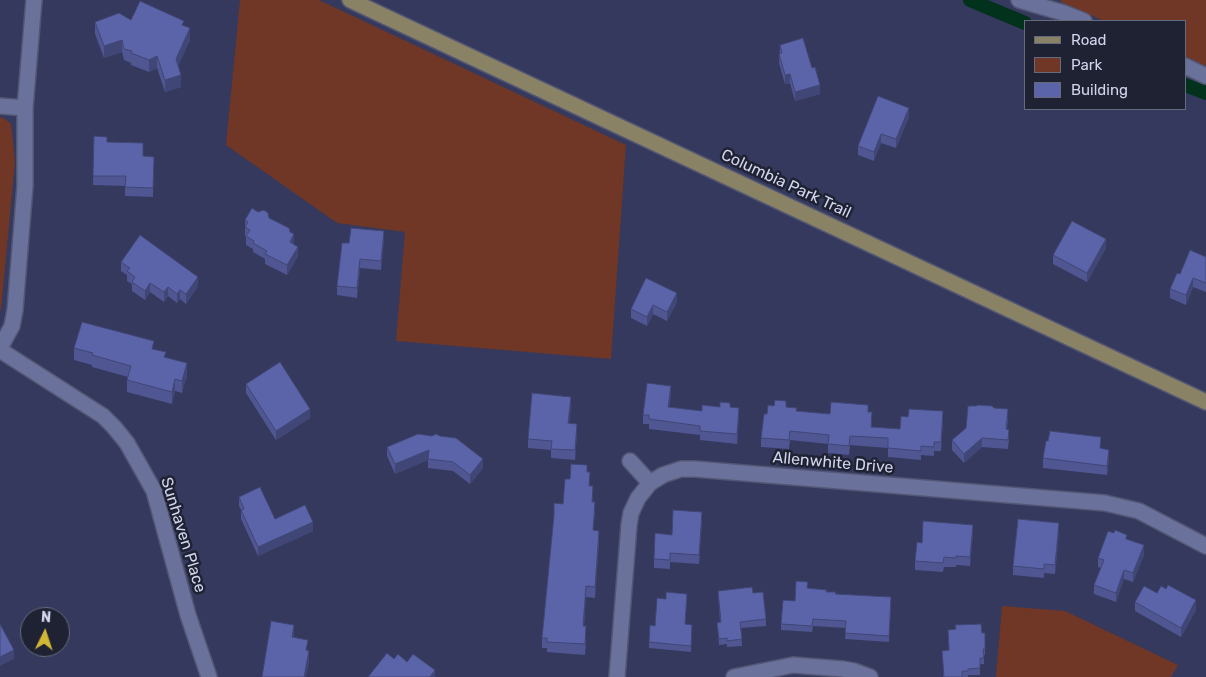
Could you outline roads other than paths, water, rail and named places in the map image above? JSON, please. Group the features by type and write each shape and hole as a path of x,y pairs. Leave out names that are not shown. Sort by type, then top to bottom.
{"main road":[{"name":"Columbia Park Trail","path":"350,0 1206,402"}],"street":[{"path":"0,349 12,326 15,310 24,186 25,108 34,0"},
{"path":"1019,0 1082,20"},
{"path":"1186,66 1206,76"},
{"path":"0,106 25,108"},
{"name":"Sunhaven Place","path":"0,349 103,416 127,443 154,491 188,615 209,677"},
{"path":"630,461 650,483"},
{"name":"Allenwhite Drive","path":"617,677 629,525 634,505 643,490 650,483 671,471 695,469 1105,503 1139,510 1206,546"},
{"path":"734,677 793,666 843,669 870,677"}],"waterway":[{"path":"970,0 1024,23"},
{"path":"1186,85 1206,93"}]}
